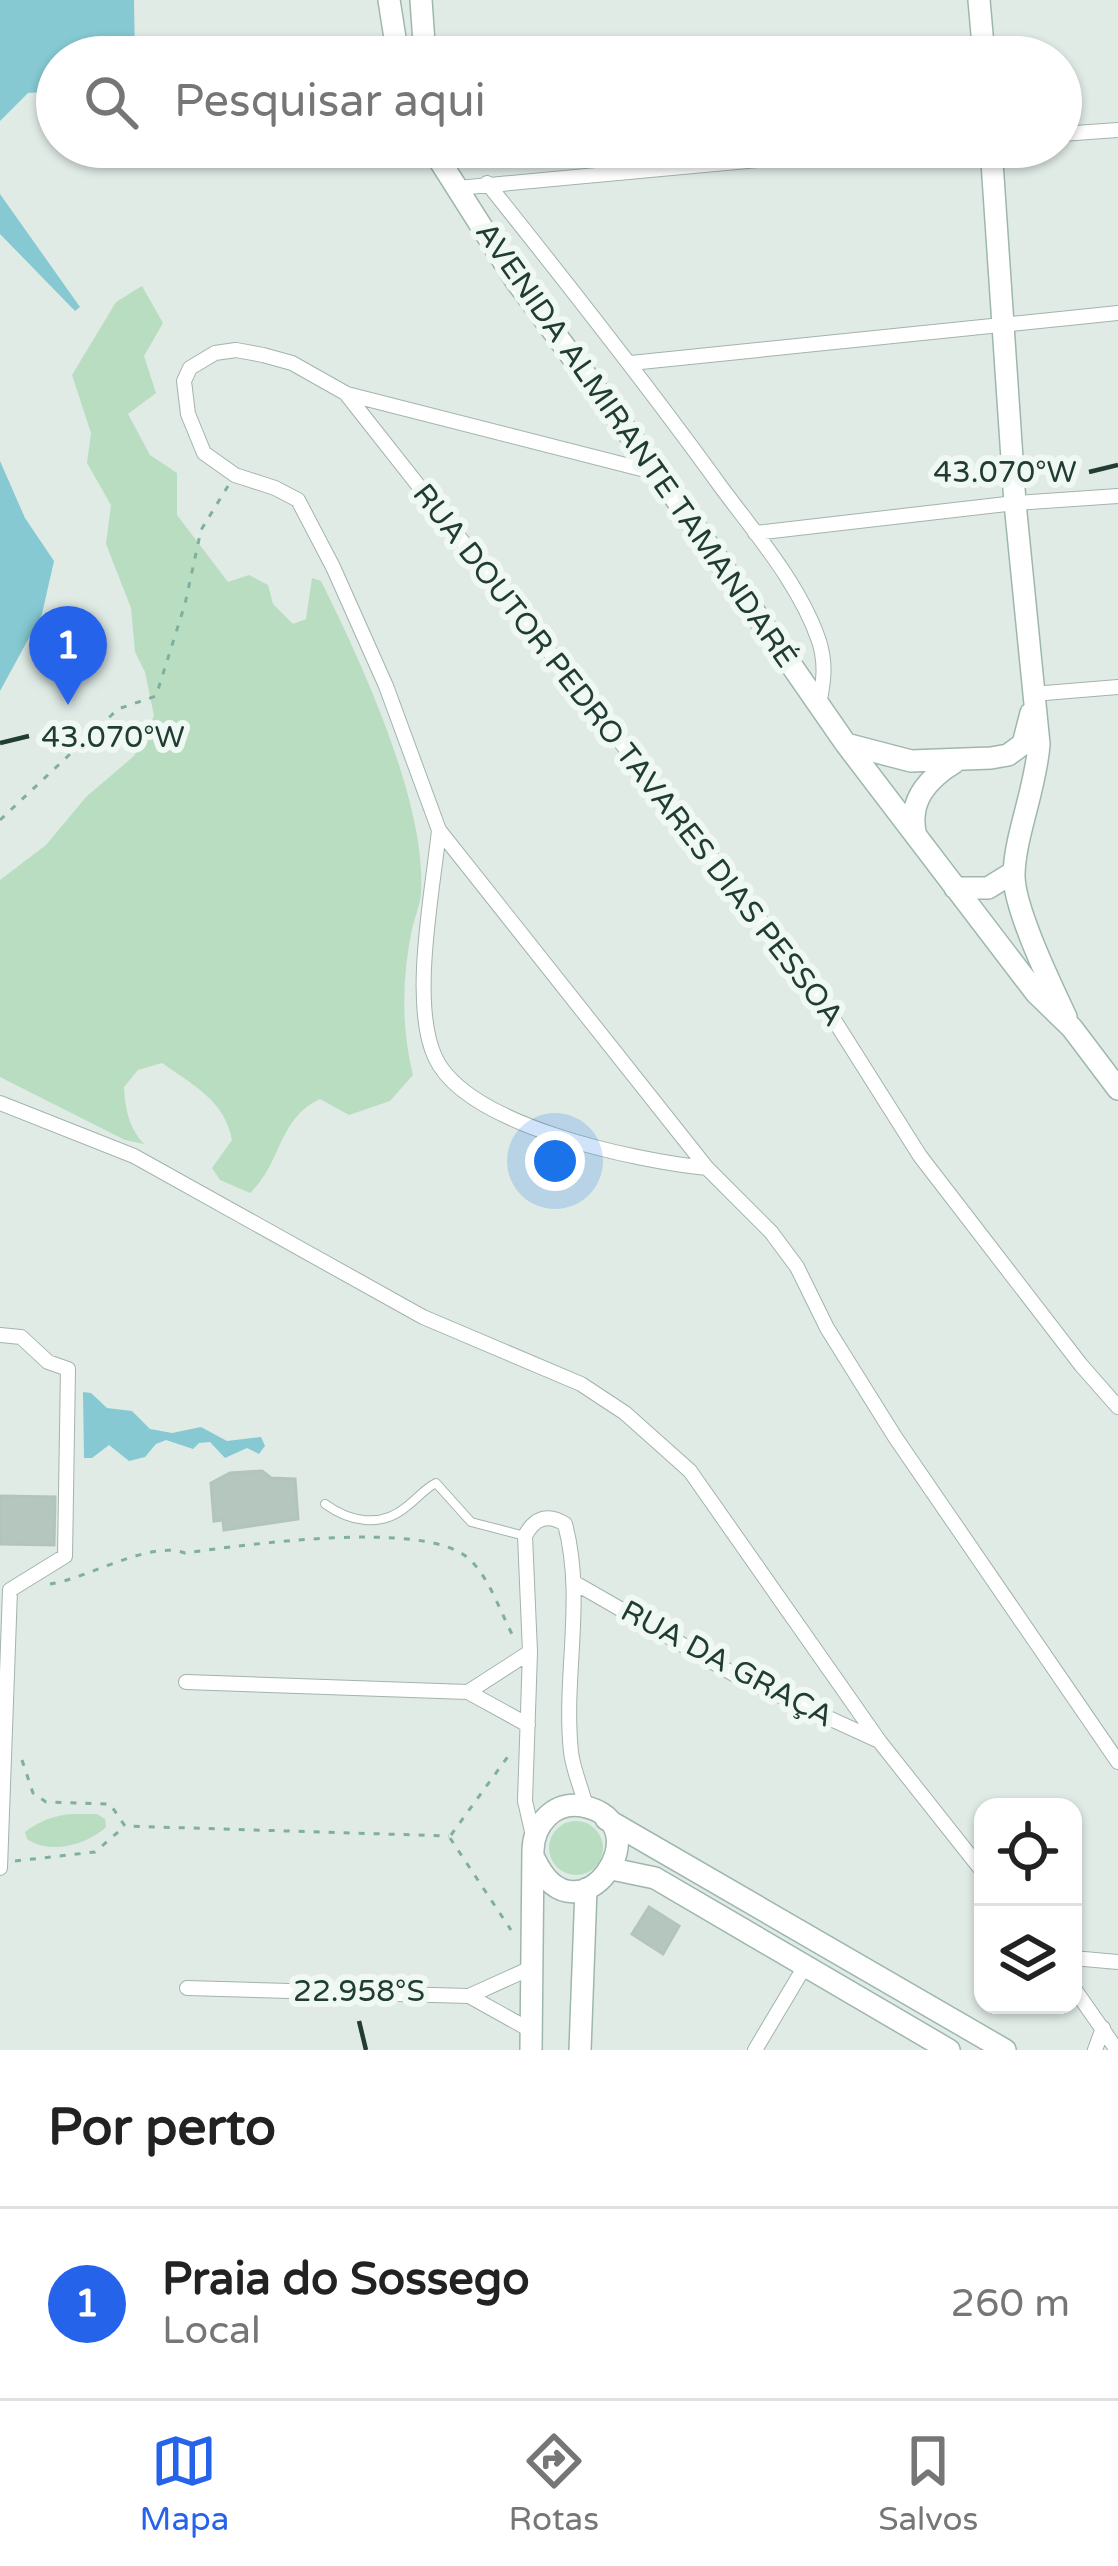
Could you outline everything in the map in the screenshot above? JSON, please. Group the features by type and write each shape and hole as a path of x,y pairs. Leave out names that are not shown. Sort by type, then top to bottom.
{"street":[{"path":"391,0 395,36"},
{"path":"421,0 424,36"},
{"path":"979,0 982,36"},
{"path":"1082,133 1118,130"},
{"name":"AVENIDA ALMIRANTE TAMANDARÉ","path":"444,168 516,281 658,473 847,744 1036,993 1072,1028 1118,1089"},
{"name":"AVENIDA ALMIRANTE TAMANDARÉ","path":"450,168 456,186"},
{"path":"456,186 657,168"},
{"path":"992,168 1015,503 1039,744 1014,872 1020,905 1072,1028"},
{"name":"AVENIDA ALMIRANTE TAMANDARÉ","path":"487,183 631,363 798,598 819,640 825,677 819,704"},
{"path":"631,363 1118,313"},
{"path":"658,473 347,394 292,363 263,355 236,350 202,358 184,381 188,414 204,453 235,475 298,500 386,686 439,830 706,1168 771,1232 797,1268 827,1328 895,1437 1118,1762"},
{"name":"RUA DOUTOR PEDRO TAVARES DIAS PESSOA","path":"347,394 812,985 920,1156 1118,1407"},
{"path":"755,533 1118,496"},
{"path":"1034,694 1118,687"},
{"path":"847,744 911,761 955,762 1008,755 1023,744 1034,694"},
{"path":"991,758 1011,766 1023,778 1029,808"},
{"path":"916,837 912,819 920,796 937,773 955,762"},
{"path":"439,830 424,1015 433,1054 444,1073 461,1090 499,1112 545,1130 652,1162 706,1168"},
{"path":"955,888 988,888 1014,872"},
{"path":"0,1103 134,1156 423,1317 581,1384 625,1413 689,1471 880,1742 974,1861"},
{"path":"0,1335 21,1337 48,1362 68,1370 65,1556 10,1590 0,1866"},
{"path":"531,2041 534,1850 525,1802 525,1536 532,1523 544,1518 566,1524 574,1583 572,1753 596,1813 617,1843 612,1869 586,1889 549,1881 534,1850 550,1813 574,1805 596,1813 1005,2050"},
{"name":"RUA DA GRAÇA","path":"574,1583 737,1676 880,1742"},
{"path":"468,1692 527,1654"},
{"path":"186,1682 468,1692 528,1727"},
{"path":"612,1869 655,1878 949,2050"},
{"path":"580,2050 586,1889"},
{"path":"1082,1959 1118,1961"},
{"path":"188,1988 469,1996 533,1965"},
{"path":"755,2050 805,1966"},
{"path":"469,1996 531,2041"},
{"path":"1082,1999 1117,2050"},
{"path":"1095,2050 1103,2028"}],"lane":[{"path":"326,1504 361,1521 379,1520 405,1509 436,1483 470,1522 525,1536"}],"path":[{"path":"0,820 118,710 156,696 185,604 201,530 235,475"},
{"path":"52,1584 169,1547 185,1553 324,1537 396,1536 457,1550 473,1562 527,1654"},
{"path":"449,1836 528,1727"},
{"path":"5,1747 22,1760 33,1793 46,1802 110,1804 124,1826"},
{"path":"0,1866 95,1852 124,1826 449,1836"},
{"path":"449,1836 533,1965"}],"green space":[{"path":"142,286 163,323 144,356 156,393 128,414 150,455 177,473 177,515 228,582 249,575 268,585 273,604 293,624 306,619 312,578 321,581 388,734 414,818 420,857 421,893 405,984 406,1039 413,1075 390,1101 349,1115 320,1099 306,1107 250,1193 220,1180 212,1168 232,1140 215,1104 162,1063 138,1070 124,1087 129,1117 144,1144 125,1140 0,1077 0,880 46,845 86,797 134,756 154,716 145,672 135,652 131,608 106,544 111,505 87,463 91,433 72,375 116,302"},
{"path":"73,1814 97,1814 105,1819 106,1827 68,1846 46,1846 27,1839 25,1832 36,1825"},
{"path":"576,1821 595,1829 603,1848 595,1867 576,1875 557,1867 549,1848 557,1829"}],"water":[{"path":"0,0 134,0 135,36 36,36 36,92 28,93 0,121"},
{"path":"0,194 80,307 75,311 0,234"},
{"path":"0,461 25,518 54,561 42,614 0,691"},
{"path":"83,1392 91,1393 107,1408 132,1411 150,1429 172,1433 201,1427 227,1441 261,1437 265,1446 259,1454 247,1448 225,1458 210,1442 193,1449 166,1440 145,1457 129,1461 109,1445 92,1458 84,1458"}],"building":[{"path":"262,1471 271,1478 295,1479 298,1519 224,1530 223,1520 214,1521 211,1483 230,1473"},
{"path":"0,1496 55,1497 54,1545 0,1544"},
{"path":"649,1907 679,1926 663,1954 632,1934"}],"place":[{"name":"Praia do Sossego","path":"68,705"}]}
